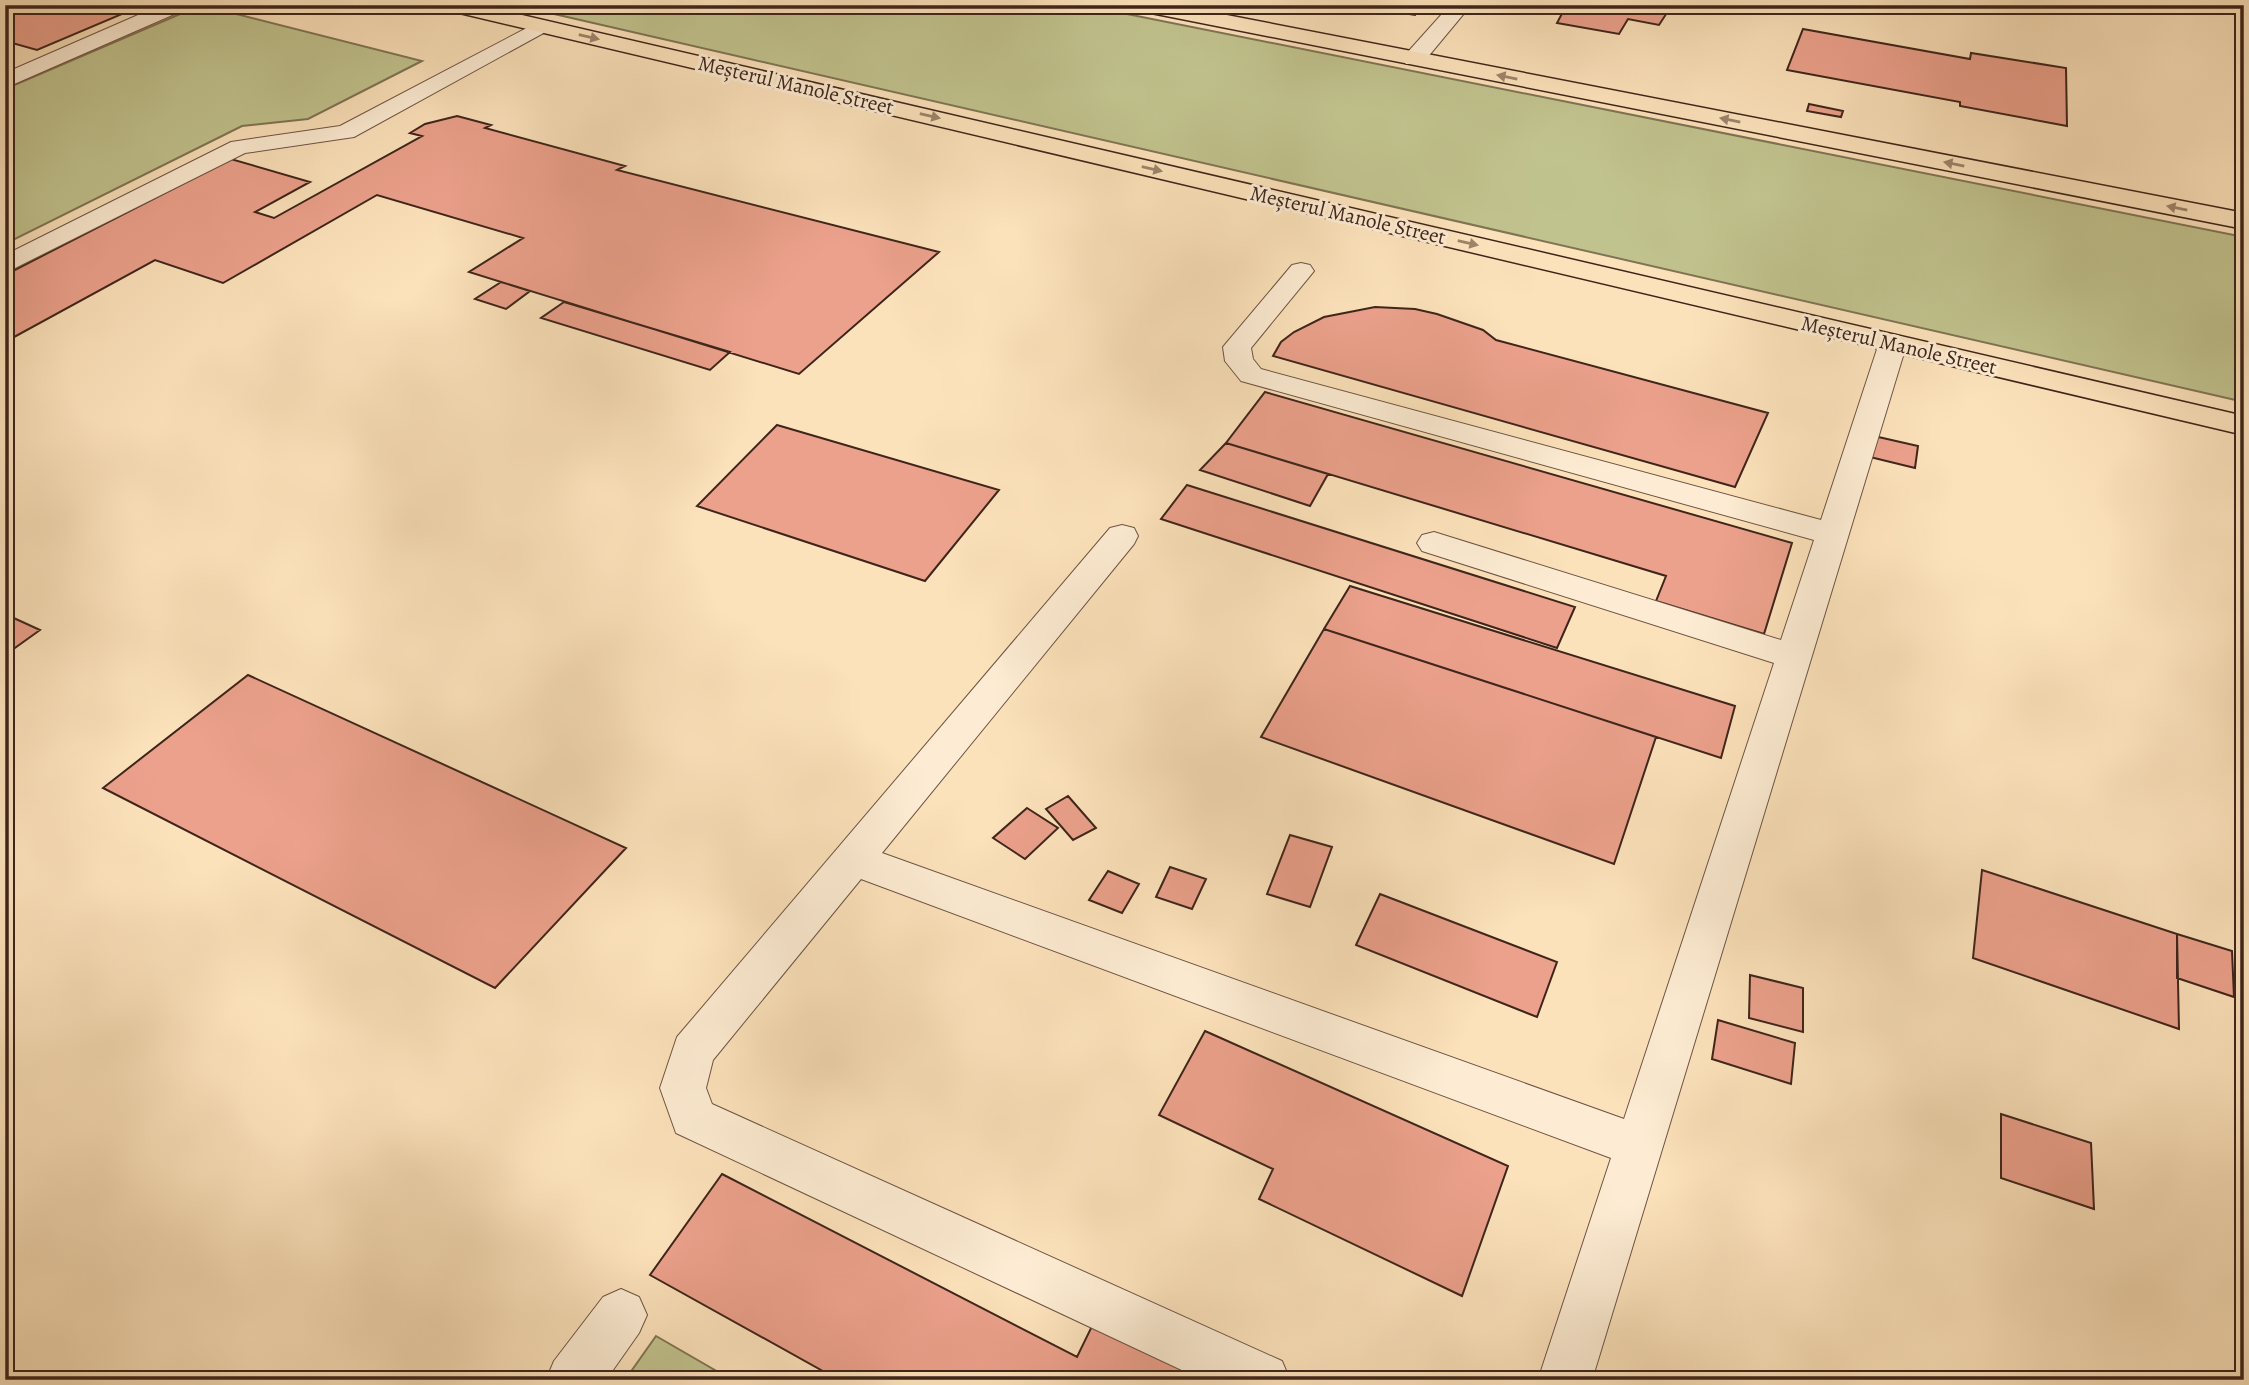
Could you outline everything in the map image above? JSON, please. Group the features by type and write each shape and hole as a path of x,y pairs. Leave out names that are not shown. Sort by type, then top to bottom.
{"main road":[{"name":"Meșterul Manole Street","path":"451,5 2244,426"},
{"path":"1141,5 2244,221"}],"lane":[{"path":"5,81 179,5"},
{"path":"1414,59 1461,5"},
{"path":"5,265 239,147 346,132 542,26"},
{"path":"1301,271 1237,347 1239,361 1251,375 1833,534"},
{"path":"1565,1380 1894,344"},
{"path":"1122,536 693,1051 683,1088 693,1118 1263,1380"},
{"path":"1434,543 1794,657"},
{"path":"853,859 1639,1146"},
{"path":"573,1380 621,1315"}],"green space":[{"path":"201,5 422,61 308,119 242,126 5,244 5,89"},
{"path":"515,5 1082,5 2244,237 2244,402"},
{"path":"656,1336 732,1380 625,1380"}],"building":[{"path":"5,5 141,6 37,50 5,41"},
{"path":"1387,5 1423,5 1415,15 1384,10"},
{"path":"1550,5 1672,5 1659,25 1628,19 1619,34 1557,23 1565,8"},
{"path":"1803,29 1970,59 1971,53 2066,68 2067,126 1960,106 1960,102 1787,70"},
{"path":"1809,104 1843,111 1841,117 1807,111"},
{"path":"457,116 491,125 485,128 625,166 617,170 939,252 799,374 469,272 523,238 377,195 223,283 155,260 5,342 5,275 231,159 310,182 255,212 274,218 422,136 410,133 425,124"},
{"path":"501,282 530,291 506,309 475,299"},
{"path":"564,302 730,352 710,370 541,318"},
{"path":"1375,307 1415,309 1437,314 1483,330 1496,340 1768,413 1735,487 1273,356 1281,342 1294,332 1324,317"},
{"path":"1265,392 1792,543 1764,634 1656,601 1666,576 1226,443"},
{"path":"777,425 999,490 925,581 697,506"},
{"path":"1874,436 1918,446 1915,468 1870,457"},
{"path":"1226,443 1328,474 1310,506 1200,470"},
{"path":"1187,485 1575,607 1557,648 1161,519"},
{"path":"1350,586 1735,706 1721,758 1324,629"},
{"path":"5,614 40,630 5,655"},
{"path":"1324,629 1656,737 1614,864 1261,737"},
{"path":"248,675 626,848 495,988 103,788"},
{"path":"1068,796 1096,828 1073,840 1046,809"},
{"path":"1027,808 1058,828 1025,859 993,838"},
{"path":"1290,835 1332,847 1310,907 1267,894"},
{"path":"1170,867 1206,879 1192,909 1156,897"},
{"path":"1982,870 2177,934 2179,1029 1973,958"},
{"path":"1108,871 1139,884 1122,913 1089,900"},
{"path":"1380,894 1557,962 1537,1017 1356,945"},
{"path":"2177,934 2232,951 2234,997 2177,978"},
{"path":"1750,975 1803,988 1803,1032 1749,1018"},
{"path":"1718,1020 1795,1043 1791,1084 1712,1059"},
{"path":"1205,1031 1508,1166 1462,1296 1259,1199 1273,1169 1159,1115"},
{"path":"2001,1114 2091,1143 2094,1209 2001,1178"},
{"path":"722,1174 1077,1357 1093,1324 1203,1380 839,1380 650,1275"}]}
